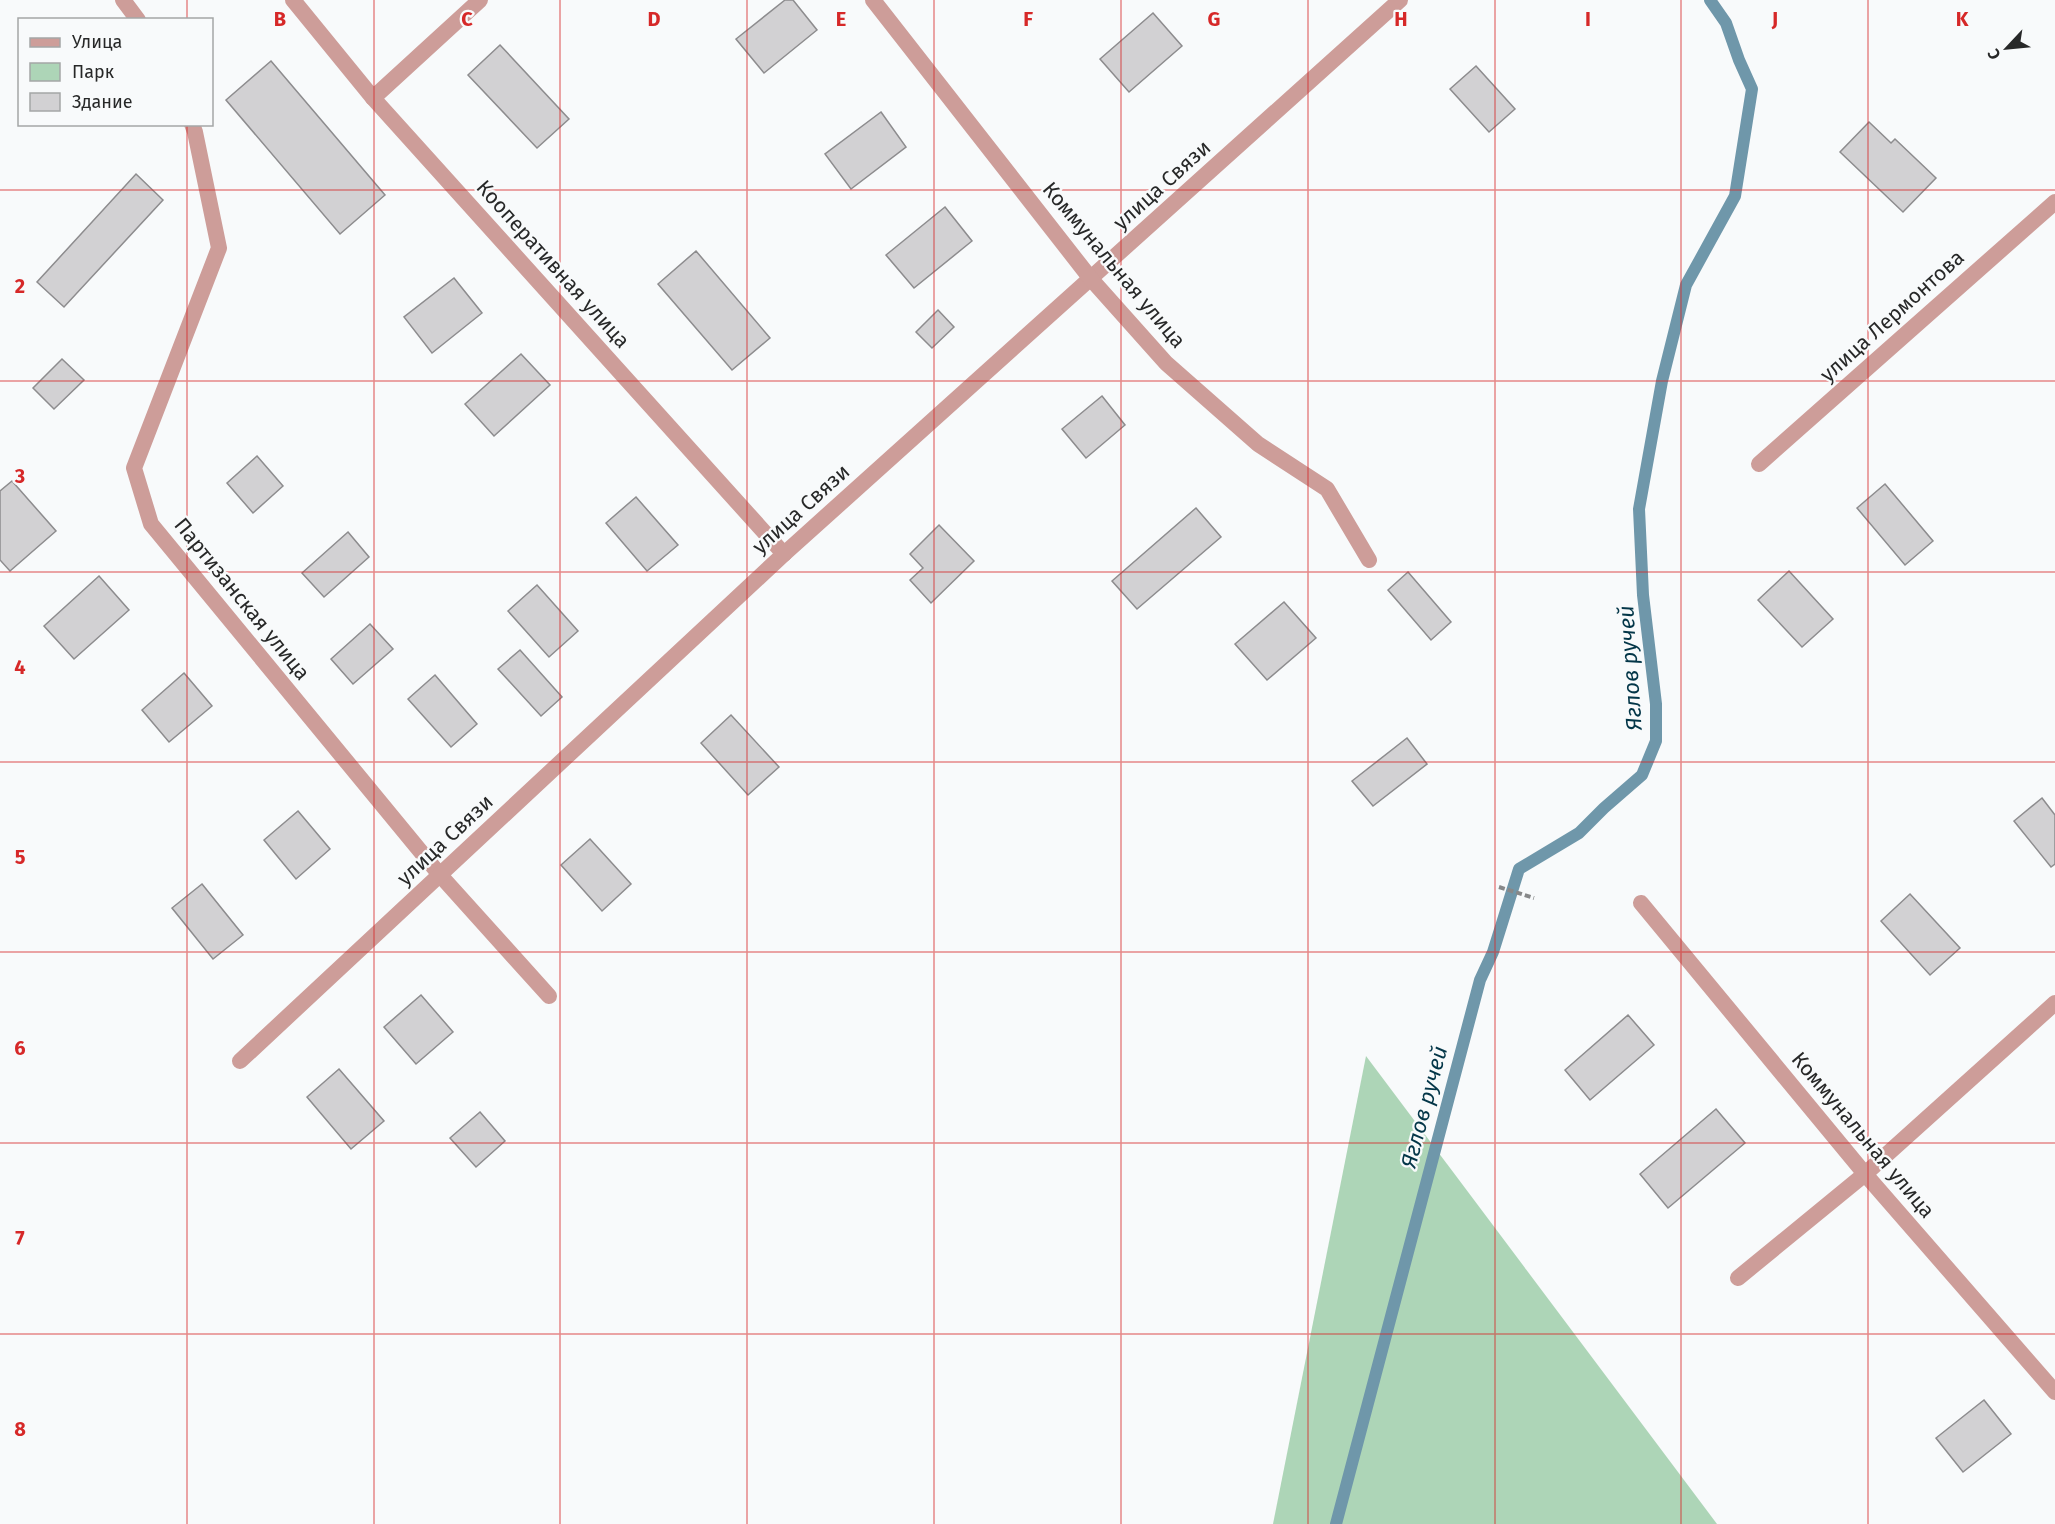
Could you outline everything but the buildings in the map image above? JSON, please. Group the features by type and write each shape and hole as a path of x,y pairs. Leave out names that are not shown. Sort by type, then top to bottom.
{"street":[{"path":"123,0 136,18"},
{"name":"Кооперативная улица","path":"293,0 373,98 784,554"},
{"path":"373,98 480,0"},
{"name":"Коммунальная улица","path":"873,0 1091,279 1166,363 1258,444 1327,489 1369,560"},
{"name":"улица Связи","path":"240,1061 784,554 1400,0"},
{"name":"Партизанская улица","path":"193,126 219,248 134,468 151,524 440,875 549,996"},
{"name":"улица Лермонтова","path":"1759,464 2055,202"},
{"name":"Коммунальная улица","path":"1641,903 1865,1174 2055,1392"},
{"path":"1738,1278 1865,1174 2055,1003"}],"path":[{"path":"1499,887 1534,898"}],"green space":[{"path":"1366,1056 1717,1524 1273,1524"}],"waterway":[{"name":"Яглов ручей","path":"1336,1524 1480,980 1493,952 1519,869 1579,833 1642,775 1656,741 1656,704 1643,595 1639,509 1662,381 1686,285 1735,196 1752,89 1726,23 1710,0"}]}
